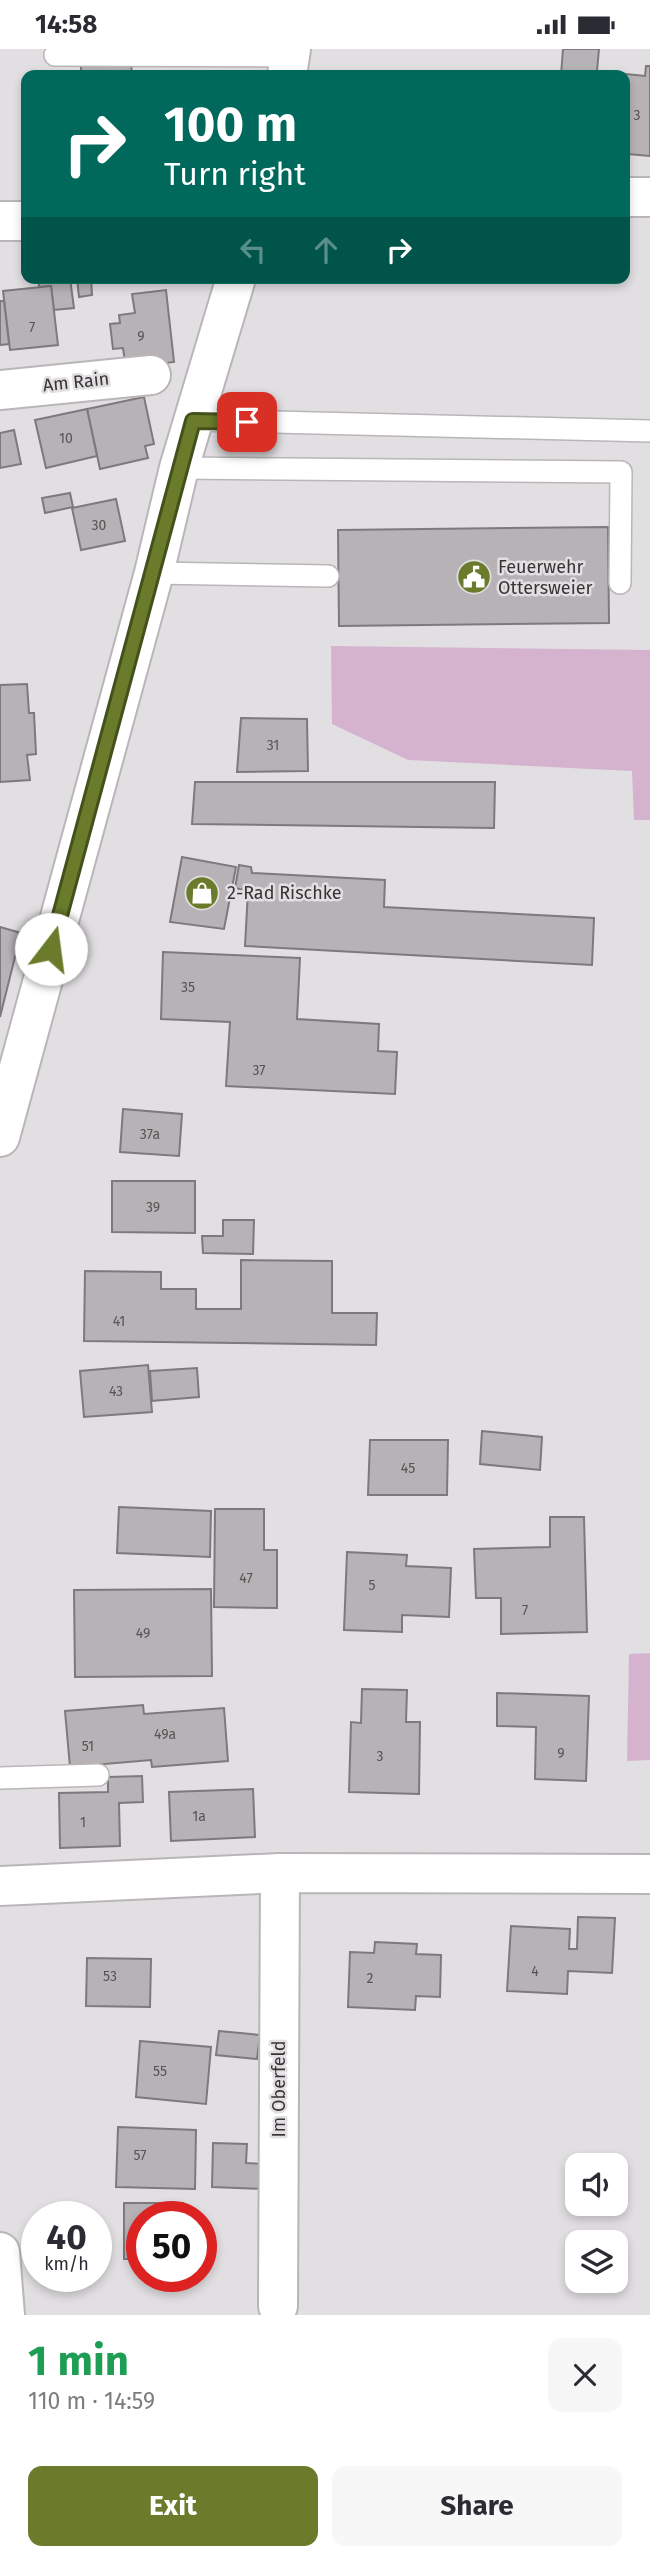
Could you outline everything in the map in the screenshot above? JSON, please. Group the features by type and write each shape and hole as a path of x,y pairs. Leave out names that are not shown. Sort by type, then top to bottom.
{"street":[{"path":"630,197 650,197"},
{"path":"0,221 21,221"},
{"path":"0,1137 154,573 179,468 232,293"},
{"name":"Am Rain","path":"0,390 151,375"},
{"path":"0,1887 280,1873 650,1874"},
{"name":"Im Oberfeld","path":"278,2305 280,1873"},
{"path":"0,2252 5,2315"}],"lane":[{"path":"55,55 290,60"},
{"path":"193,421 650,431"},
{"path":"179,468 621,472 620,583"},
{"path":"154,573 328,576"},
{"path":"0,1778 98,1775"}],"shaded area":[{"path":"331,646 650,650 650,820 634,820 632,771 408,760 332,724"},
{"path":"650,1653 650,1760 627,1761 629,1654"}],"building":[{"path":"563,49 599,49 597,70 561,70"},
{"path":"131,64 132,70 81,70 81,66"},
{"path":"646,66 650,66 650,156 630,154 630,74 645,76"},
{"path":"39,284 71,284 74,308 54,310 51,286 39,287"},
{"path":"78,284 91,284 92,295 79,297"},
{"path":"51,286 58,345 10,350 3,291"},
{"path":"166,290 174,362 126,368 123,348 113,349 110,324 120,323 119,315 135,313 132,294"},
{"path":"0,301 4,301 9,344 0,345"},
{"path":"144,397 154,444 145,446 148,458 100,469 87,409"},
{"path":"87,409 97,456 46,468 35,420"},
{"path":"14,430 21,464 0,468 0,433"},
{"path":"70,493 73,507 45,513 42,498"},
{"path":"116,499 125,541 81,550 72,508"},
{"name":"Feuerwehr Ottersweier","path":"608,527 609,623 339,626 338,530"},
{"path":"27,684 29,713 34,713 36,754 27,755 30,780 0,782 0,685"},
{"path":"241,718 307,719 308,771 237,772"},
{"path":"195,782 495,782 494,828 192,824"},
{"path":"182,857 236,867 224,929 170,922"},
{"path":"239,865 251,867 252,873 385,880 384,907 594,918 592,965 245,946 248,891 235,888"},
{"path":"0,927 21,933 0,1017"},
{"path":"163,952 300,958 297,1019 379,1024 378,1051 397,1052 395,1094 226,1086 230,1022 161,1019"},
{"path":"123,1109 182,1114 179,1156 120,1152"},
{"path":"112,1181 195,1181 195,1233 112,1232"},
{"path":"223,1220 254,1220 253,1254 203,1253 202,1236 223,1236"},
{"path":"241,1260 332,1261 332,1313 377,1313 376,1345 84,1341 85,1271 161,1272 161,1289 196,1289 196,1309 241,1309"},
{"path":"148,1365 152,1412 84,1417 80,1371"},
{"path":"197,1368 199,1397 152,1401 150,1371"},
{"path":"482,1431 542,1437 540,1470 480,1464"},
{"path":"370,1440 448,1440 447,1495 368,1495"},
{"path":"119,1507 211,1511 210,1557 117,1553"},
{"path":"215,1509 264,1509 264,1550 277,1550 277,1608 214,1607"},
{"path":"550,1517 584,1517 587,1632 501,1634 501,1598 476,1598 474,1549 550,1547"},
{"path":"347,1552 407,1555 406,1566 451,1568 449,1617 402,1615 402,1632 344,1630"},
{"path":"211,1589 212,1676 75,1677 74,1590"},
{"path":"362,1689 407,1690 406,1722 420,1722 419,1794 349,1792 351,1722 361,1723"},
{"path":"497,1693 589,1696 586,1781 535,1779 536,1727 497,1726"},
{"path":"143,1705 144,1714 224,1708 228,1761 152,1767 151,1760 70,1767 65,1711"},
{"path":"142,1776 143,1802 119,1803 120,1846 60,1848 59,1793 108,1792 108,1777"},
{"path":"253,1789 255,1837 171,1841 169,1792"},
{"path":"578,1917 615,1918 612,1973 568,1971 567,1994 507,1991 511,1926 570,1929 569,1949 577,1949"},
{"path":"375,1942 417,1944 416,1954 441,1955 440,1997 416,1996 415,2010 348,2007 350,1952 374,1953"},
{"path":"87,1958 151,1959 150,2007 86,2006"},
{"path":"219,2031 260,2035 257,2059 216,2055"},
{"path":"140,2041 211,2047 206,2104 136,2097"},
{"path":"118,2127 196,2130 195,2189 116,2187"},
{"path":"213,2143 247,2144 246,2163 265,2164 264,2189 212,2187"},
{"path":"124,2203 126,2203 126,2259"}],"place":[{"name":"Feuerwehr Ottersweier","path":"474,577"},
{"name":"2-Rad Rischke","path":"202,893"}],"route":[{"path":"51,949 193,421 247,422"}]}
